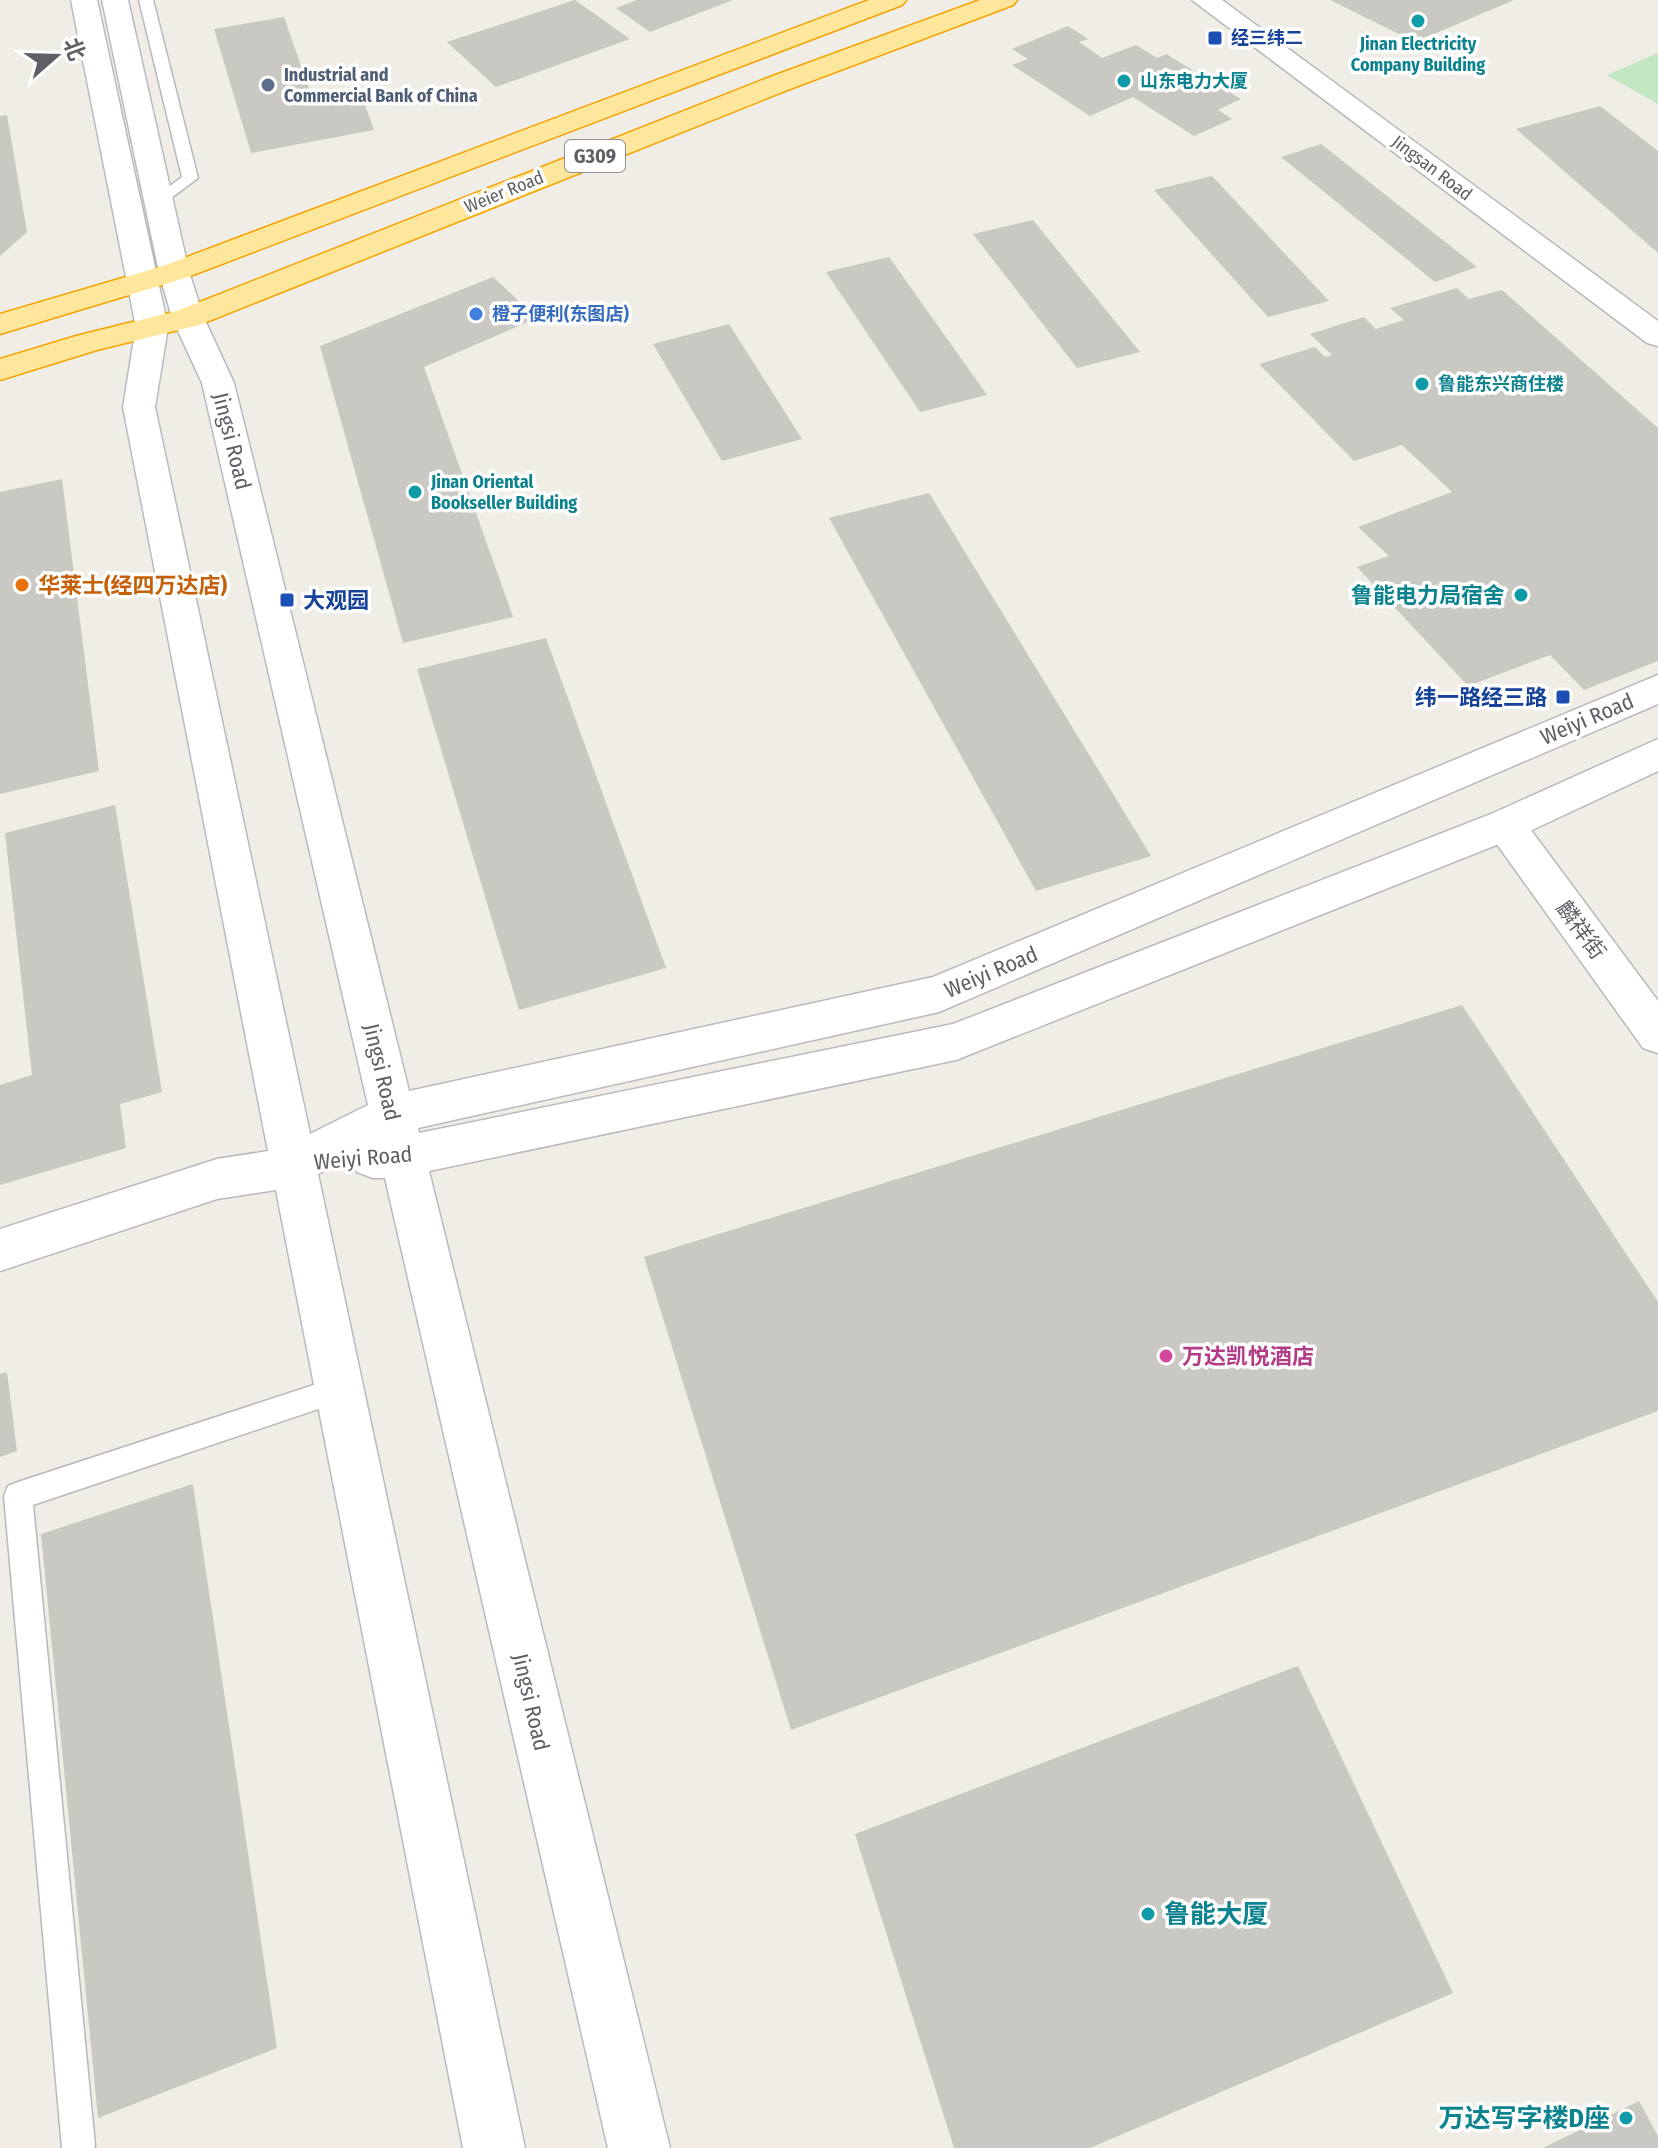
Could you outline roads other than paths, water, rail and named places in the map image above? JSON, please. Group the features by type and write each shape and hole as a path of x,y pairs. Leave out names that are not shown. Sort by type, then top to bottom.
{"highway":[{"name":"Weier Road","path":"0,324 174,272 893,0"},
{"name":"Weier Road","path":"0,370 87,343 188,318 780,83 1004,0"}],"main road":[{"path":"84,0 152,327 139,407 494,2148"},
{"name":"Jingsi Road","path":"115,0 174,272 188,318 218,383 639,2148"},
{"name":"Jingsan Road","path":"1205,0 1657,334"},
{"name":"Weiyi Road","path":"0,1250 217,1179 256,1175 397,1135 939,994 1658,689"},
{"name":"Weiyi Road","path":"397,1135 956,1042 1505,825 1658,754"},
{"name":"麟祥街","path":"1505,825 1658,1035"}],"lane":[{"path":"146,0 190,178 159,202"},
{"path":"78,2145 18,1496 341,1389"}],"place":[{"name":"Jinan Electricity Company Building","path":"1418,21"},
{"name":"经三纬二","path":"1215,38"},
{"name":"山东电力大厦","path":"1124,81"},
{"name":"Industrial and Commercial Bank of China","path":"268,85"},
{"name":"橙子便利(东图店)","path":"476,314"},
{"name":"鲁能东兴商住楼","path":"1422,384"},
{"name":"Jinan Oriental Bookseller Building","path":"415,492"},
{"name":"华莱士(经四万达店)","path":"22,585"},
{"name":"鲁能电力局宿舍","path":"1521,595"},
{"name":"大观园","path":"287,600"},
{"name":"纬一路经三路","path":"1563,697"},
{"name":"万达凯悦酒店","path":"1166,1356"},
{"name":"鲁能大厦","path":"1148,1914"},
{"name":"万达写字楼D座","path":"1626,2118"}]}
